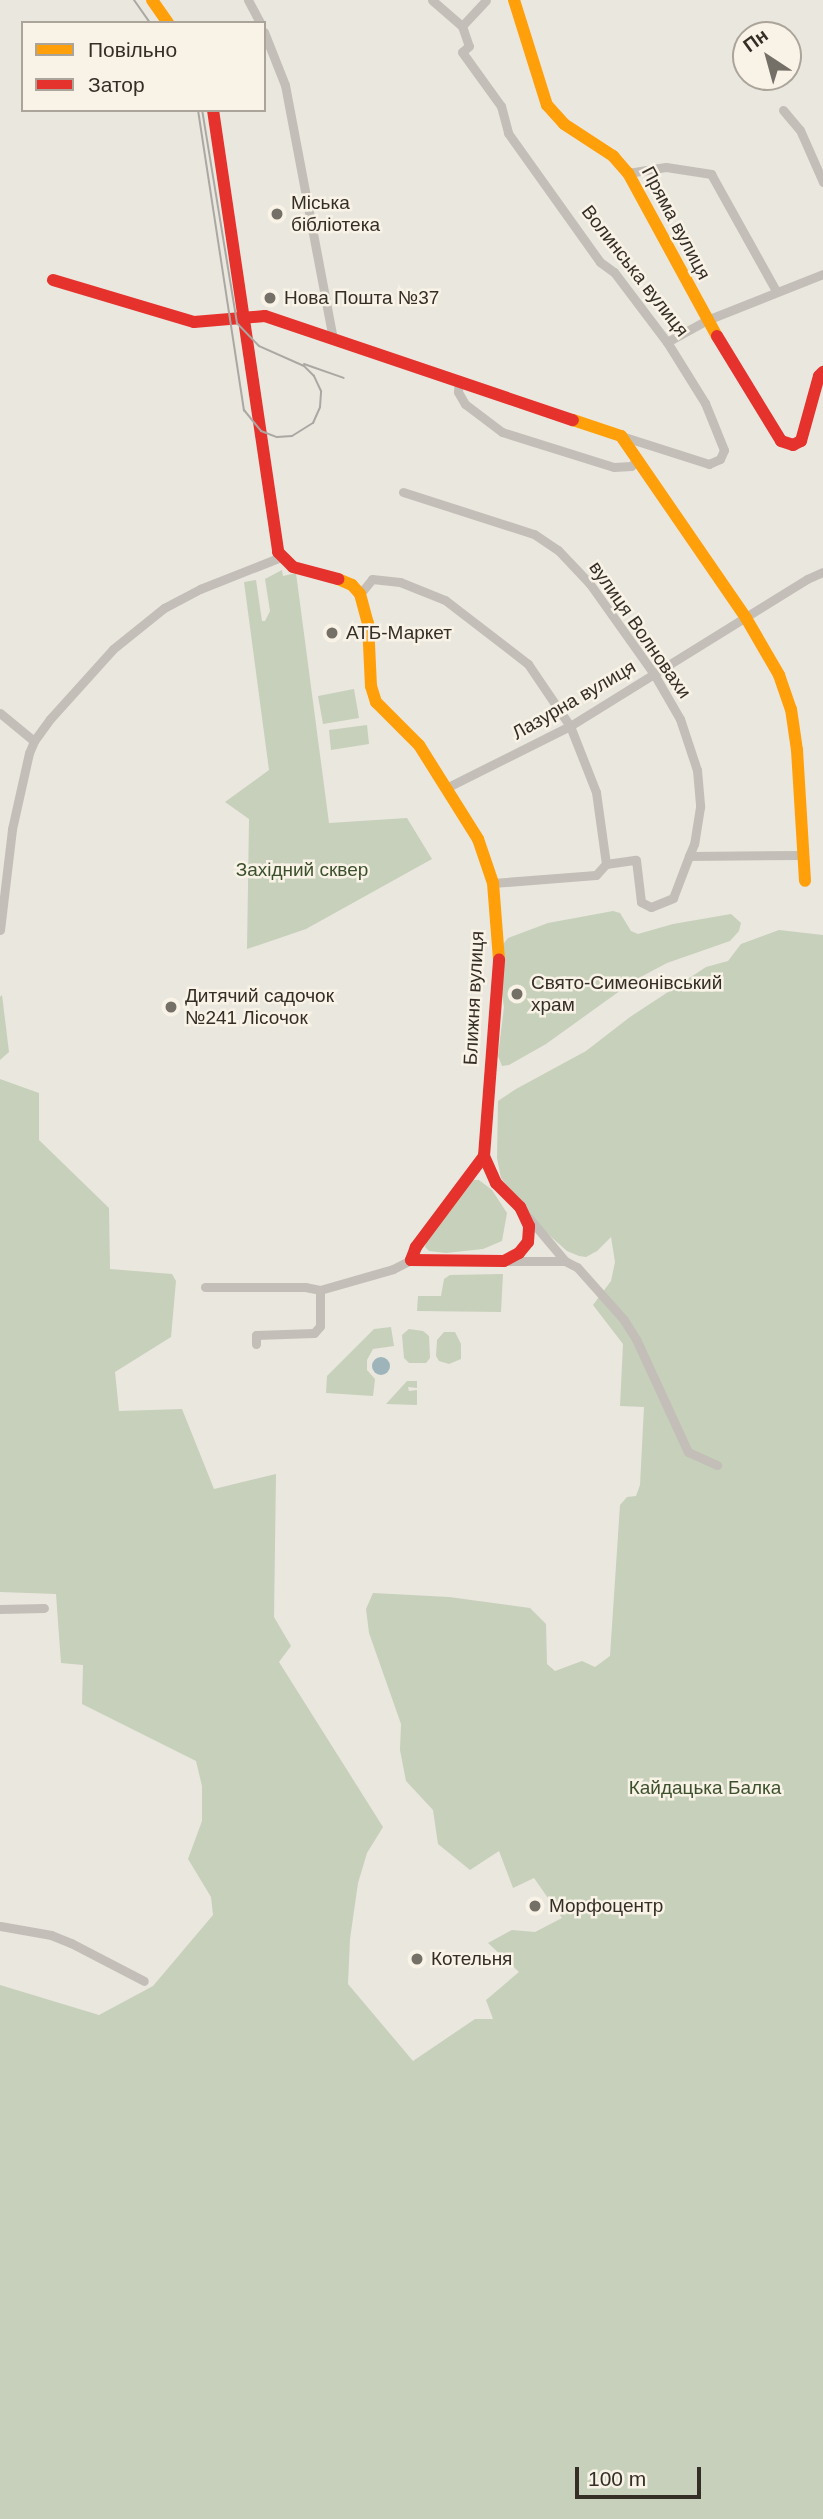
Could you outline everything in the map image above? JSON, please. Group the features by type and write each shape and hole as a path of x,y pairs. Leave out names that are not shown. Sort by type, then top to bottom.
{"street":[{"path":"152,0 167,21"},
{"path":"248,0 259,21"},
{"path":"432,0 462,26 486,0"},
{"name":"Пряма вулиця","path":"514,0 538,84 547,105 564,124 613,156 628,173 707,320 781,441 793,445 801,441 819,376 823,372"},
{"name":"Волинська вулиця","path":"53,280 194,322 265,316 709,464 720,459 724,450 705,402 667,342 614,272 600,262 508,133 501,106 461,52 469,46 462,26"},
{"path":"266,38 288,99 333,339"},
{"path":"783,110 800,130 823,182"},
{"path":"213,112 281,557 293,567 352,585 360,594 372,579 400,582 444,600 528,664 570,726 596,792 606,864 596,875 493,883"},
{"path":"628,173 666,167 711,174 776,291"},
{"path":"667,342 707,320 823,274"},
{"path":"458,380 458,392 464,404 502,432 614,467 631,466 637,460"},
{"path":"621,436 746,618 779,676 791,709 797,750 801,855 805,881"},
{"name":"вулиця Волновахи","path":"403,492 534,534 558,550 590,584 654,674 680,719 697,770 700,807 694,844 673,898 651,907 641,902 636,860 606,864"},
{"path":"0,930 3,877 34,741 96,668 136,628 179,599 281,557"},
{"name":"Лазурна вулиця","path":"448,787 570,726 823,572"},
{"name":"Ближня вулиця","path":"360,594 366,608 371,686 376,702 419,746 448,787 478,839 493,883 499,957 484,1156"},
{"path":"0,713 34,741"},
{"path":"689,856 801,855"},
{"path":"411,1260 416,1247 484,1156 496,1183 565,1261 584,1275 624,1320 688,1452 717,1465"},
{"path":"504,1261 523,1249 528,1242 529,1226 520,1207"},
{"path":"205,1287 305,1287 320,1290 393,1269 411,1260 565,1261"},
{"path":"256,1345 256,1335 314,1333 320,1326 320,1290"},
{"path":"0,1609 44,1608"},
{"path":"0,1926 51,1935 71,1942 144,1981"}],"green space":[{"name":"Західний сквер","path":"282,570 283,576 296,573 329,823 407,818 432,859 306,929 247,949 249,819 225,802 269,770 244,582 256,580 262,621 265,621 270,611 265,579"},
{"path":"354,689 359,718 323,724 318,696"},
{"path":"367,725 369,744 331,750 329,730"},
{"path":"613,911 620,913 631,931 638,934 673,924 731,914 741,923 739,931 730,941 667,963 635,980 546,1044 509,1065 502,1066 498,1056 504,1007 500,981 504,943 508,938 548,923"},
{"name":"Кайдацька Балка","path":"779,930 823,935 823,2519 0,2519 0,1985 99,2015 153,1986 213,1915 211,1897 188,1859 202,1821 202,1786 196,1761 82,1704 83,1665 61,1663 56,1594 0,1592 0,1079 39,1093 39,1140 109,1208 110,1269 172,1274 176,1281 171,1337 115,1372 119,1411 182,1409 214,1489 276,1474 274,1617 291,1646 279,1662 383,1827 367,1853 358,1883 350,1939 348,1984 413,2061 475,2019 493,2019 486,2000 519,1972 488,1943 512,1930 535,1932 562,1918 534,1878 513,1888 499,1851 470,1870 438,1844 433,1810 406,1781 400,1750 401,1724 369,1633 366,1609 373,1593 449,1597 530,1608 546,1624 547,1664 555,1671 582,1661 595,1667 610,1656 620,1505 627,1497 636,1496 640,1485 644,1407 620,1406 623,1344 593,1305 611,1281 615,1262 611,1237 597,1251 586,1257 579,1256 567,1251 532,1220 501,1178 497,1158 498,1101 586,1051 630,1017 706,967 728,961 741,944"},
{"path":"2,995 9,1052 0,1060 0,997"},
{"path":"473,1180 479,1180 492,1190 507,1213 502,1241 483,1249 446,1253 429,1251 425,1247 427,1239"},
{"path":"503,1274 501,1312 417,1311 418,1296 441,1296 444,1279 450,1275"},
{"path":"391,1327 394,1346 373,1349 367,1360 367,1370 375,1379 373,1396 326,1393 327,1376 374,1329"},
{"path":"409,1329 423,1331 429,1336 430,1358 426,1363 409,1363 404,1358 402,1335"},
{"path":"444,1332 455,1332 461,1344 461,1359 449,1364 439,1361 436,1356 437,1340"},
{"path":"407,1381 417,1381 417,1388 408,1387 409,1391 417,1390 417,1405 386,1404"}],"water":[{"path":"381,1357 387,1360 390,1366 387,1372 381,1375 375,1372 372,1366 375,1360"}],"tram line":[{"path":"134,0 149,21"},
{"path":"198,112 244,410 261,431 277,437 292,436 313,423 320,407 321,391 314,376 304,366 259,346 237,323 202,112"},
{"path":"304,364 344,378"}],"traffic: slow":[{"path":"152,0 167,21"},
{"path":"514,0 547,105 564,124 613,156 628,173 717,336"},
{"path":"573,420 621,436 746,618 779,675 791,709 797,750 805,881"},
{"path":"338,579 352,585 360,594 368,623 371,686 376,702 419,745 478,839 493,883 499,960"}],"traffic: jam":[{"path":"213,112 278,552 293,567 338,579"},
{"path":"53,280 194,322 265,316 573,420"},
{"path":"717,336 781,441 793,445 801,441 819,376 823,372"},
{"path":"484,1156 416,1247 411,1260 504,1261 519,1253 528,1242 529,1226 520,1207 496,1183 484,1156 499,960"}],"place":[{"name":"Міська бібліотека","path":"277,214"},
{"name":"Нова Пошта №37","path":"270,298"},
{"name":"АТБ-Маркет","path":"332,633"},
{"name":"Свято-Симеонівський храм","path":"517,994"},
{"name":"Дитячий садочок №241 Лісочок","path":"171,1007"},
{"name":"Морфоцентр","path":"535,1906"},
{"name":"Котельня","path":"417,1959"}]}
